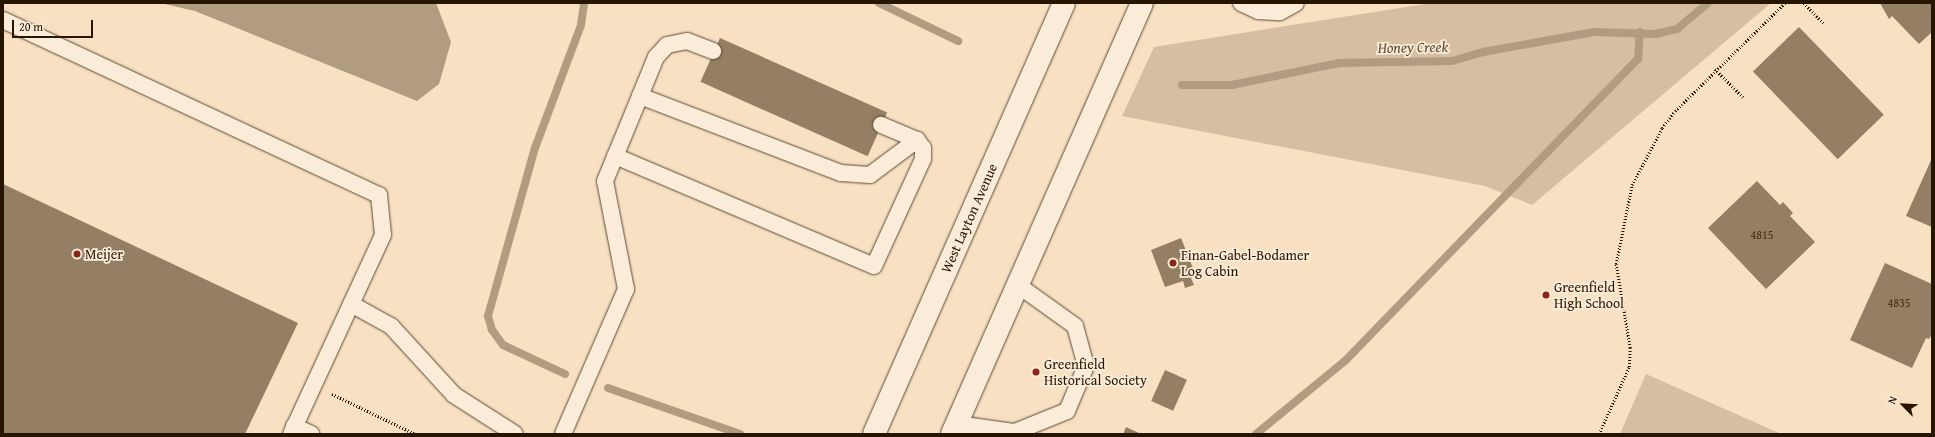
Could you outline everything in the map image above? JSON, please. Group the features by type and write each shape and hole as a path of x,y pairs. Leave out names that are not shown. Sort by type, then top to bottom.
{"main road":[{"name":"West Layton Avenue","path":"874,434 1064,3"},
{"path":"955,429 1142,3"}],"lane":[{"path":"1241,3 1258,11 1280,12 1296,3"},
{"path":"3,20 379,195 383,235 314,386 292,430 311,434"},
{"path":"563,434 626,289 605,181 656,57 667,45 687,41 713,51"},
{"path":"640,96 842,173 870,175 917,140"},
{"path":"615,156 874,266 923,159 922,148 917,140 881,125"},
{"path":"955,429 1014,432 1067,411 1086,366 1075,326 1018,285"},
{"path":"351,304 391,326 454,395 515,434"}],"path":[{"path":"1599,434 1629,367 1630,348 1616,264 1632,185 1662,128 1715,70 1785,3"},
{"path":"1804,3 1823,23"},
{"path":"1715,70 1744,98"},
{"path":"314,386 415,434"}],"shaded area":[{"path":"160,3 436,3 451,42 439,84 417,101 195,11"},
{"path":"1431,3 1771,3 1532,205 1485,186 1122,116 1154,47"},
{"path":"1646,374 1781,434 1620,434"}],"building":[{"path":"1880,3 1932,3 1932,32 1919,44 1892,16 1889,19"},
{"path":"1799,27 1884,115 1838,159 1753,71"},
{"path":"720,38 887,112 868,156 700,82"},
{"path":"1932,158 1932,227 1906,216"},
{"path":"1757,181 1780,205 1783,202 1793,213 1790,216 1815,242 1766,289 1708,228"},
{"name":"Meijer","path":"3,184 298,323 245,434 3,434"},
{"name":"Finan-Gabel-Bodamer Log Cabin","path":"1181,238 1196,276 1191,278 1194,285 1185,288 1183,281 1165,287 1151,250"},
{"path":"1885,263 1932,284 1932,334 1929,339 1926,338 1912,368 1850,340"},
{"path":"1165,370 1187,380 1173,411 1151,401"},
{"path":"1126,427 1141,434 1123,434"}],"waterway":[{"path":"565,374 503,345 492,330 488,316 535,148 581,25 584,3"},
{"name":"Honey Creek","path":"879,3 958,41"},
{"name":"Honey Creek","path":"1182,85 1232,85 1339,63 1452,61 1483,52 1594,32 1655,34 1677,29 1708,3"},
{"path":"1256,434 1345,361 1638,59 1640,32"},
{"path":"608,388 740,434"}],"place":[{"name":"Meijer","path":"77,254"},
{"name":"Finan-Gabel-Bodamer Log Cabin","path":"1173,263"},
{"name":"Greenfield High School","path":"1546,295"},
{"name":"Greenfield Historical Society","path":"1036,372"}]}
